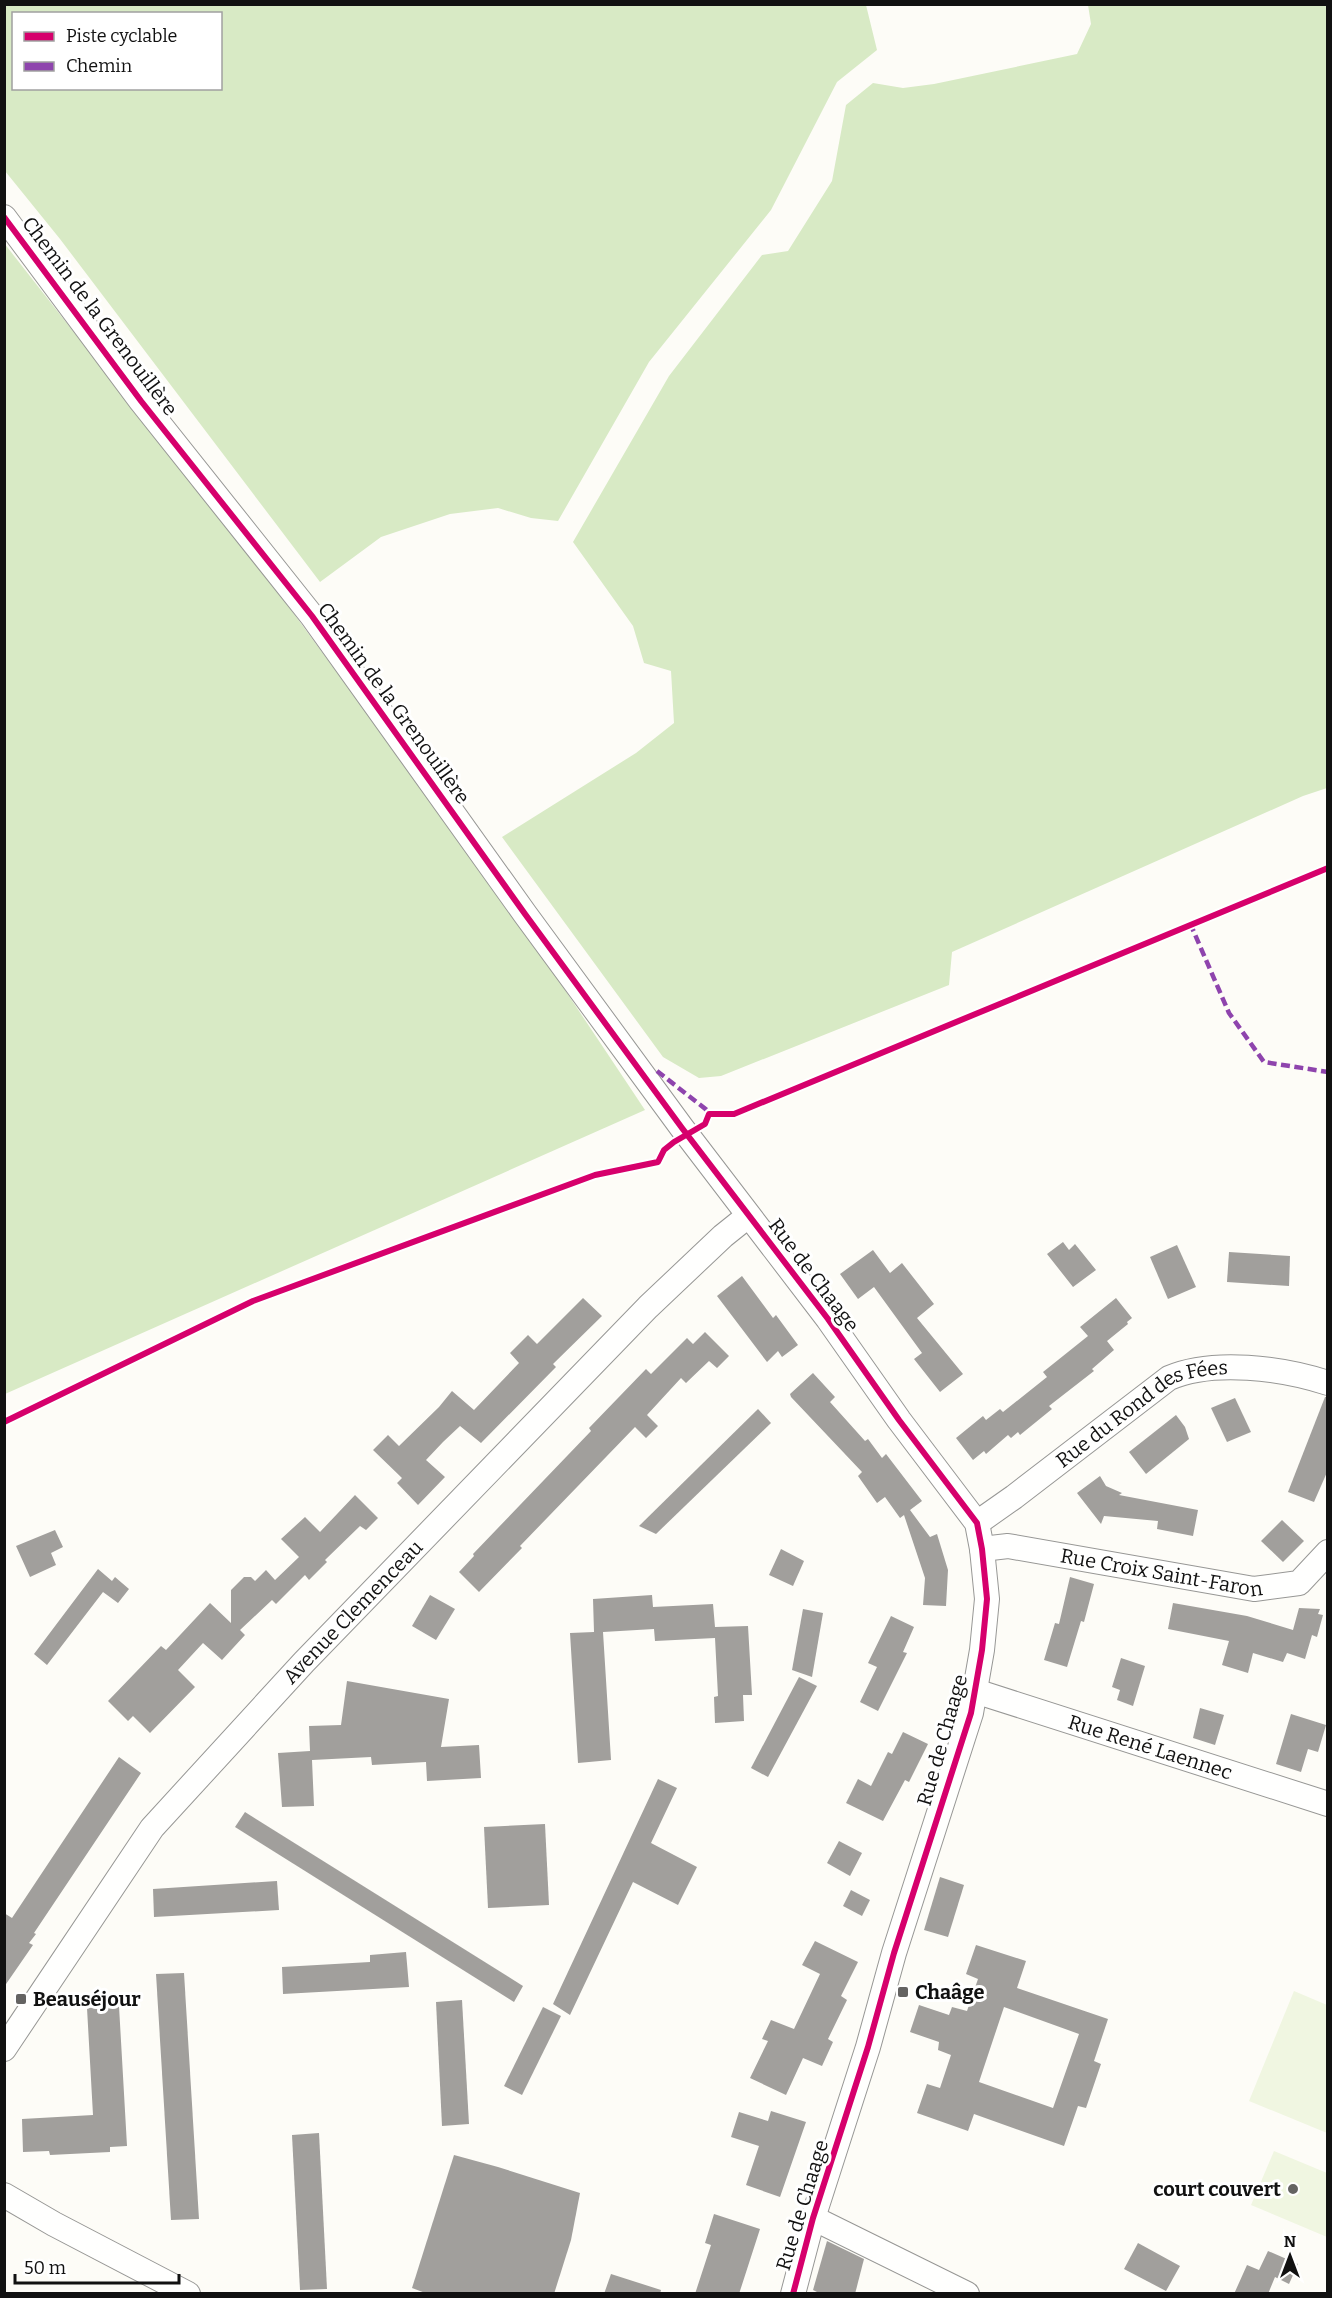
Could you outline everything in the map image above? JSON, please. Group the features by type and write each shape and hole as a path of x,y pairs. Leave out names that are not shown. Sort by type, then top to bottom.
{"street":[{"name":"Chemin de la Grenouillère","path":"4,216 141,400 312,616 525,914 748,1216"},
{"name":"Rue de Chaage","path":"748,1216 828,1319 899,1420 977,1523 987,1599 971,1713 894,1953 868,2047 813,2218 793,2294"},
{"name":"Avenue Clemenceau","path":"4,2049 152,1828 328,1637 648,1307 723,1236 748,1216"},
{"name":"Rue du Rond des Fées","path":"977,1523 1168,1378 1184,1372 1234,1368 1306,1376 1328,1383"},
{"name":"Rue Croix Saint-Faron","path":"982,1549 1008,1546 1254,1589 1299,1582 1328,1552"},
{"name":"Rue René Laennec","path":"975,1691 1328,1804"},
{"path":"4,2195 54,2224 188,2294"},
{"path":"813,2218 967,2294"}],"green space":[{"path":"4,5 866,5 877,50 837,82 771,210 649,362 558,521 531,518 498,508 450,514 381,537 320,582 60,239 5,171"},
{"path":"1088,5 1327,5 1327,788 1303,796 952,952 949,985 721,1076 699,1078 663,1057 502,837 636,753 674,723 671,671 644,663 633,626 573,542 669,376 762,255 788,251 832,181 846,105 873,83 903,88 934,84 1077,54 1091,24"},
{"path":"4,243 283,599 513,912 645,1110 5,1394"},
{"path":"1294,1991 1327,2005 1327,2133 1249,2101"},
{"name":"court couvert","path":"1274,2151 1327,2173 1327,2237 1251,2205"}],"building":[{"path":"1063,1242 1069,1250 1075,1244 1096,1270 1073,1287 1047,1254"},
{"path":"1177,1245 1196,1287 1168,1299 1150,1257"},
{"path":"873,1250 890,1273 902,1263 934,1304 917,1318 963,1374 940,1392 914,1359 922,1353 874,1287 858,1299 840,1274"},
{"path":"1229,1252 1290,1256 1289,1286 1227,1282"},
{"path":"742,1276 773,1318 776,1315 798,1345 782,1357 778,1351 767,1362 717,1296"},
{"path":"583,1298 602,1316 553,1364 556,1367 481,1443 460,1426 443,1442 426,1460 445,1477 418,1505 397,1483 402,1478 373,1450 388,1435 399,1446 452,1391 474,1410 519,1363 510,1353 528,1335 537,1344"},
{"path":"1116,1298 1132,1318 1107,1341 1114,1350 1092,1369 1094,1371 1049,1406 1052,1409 1020,1435 1018,1432 1011,1438 1008,1435 986,1454 984,1451 973,1460 956,1438 983,1416 986,1420 1000,1409 1003,1412 1047,1377 1043,1372 1088,1336 1080,1327"},
{"path":"705,1332 729,1356 717,1368 709,1361 686,1383 681,1378 647,1415 658,1426 646,1438 635,1427 520,1546 522,1548 479,1592 459,1572 474,1556 473,1554 591,1431 589,1428 646,1369 651,1374 687,1338 693,1344"},
{"path":"813,1373 835,1397 830,1402 865,1441 868,1439 882,1458 886,1454 922,1501 910,1510 930,1537 937,1534 948,1570 946,1606 923,1605 925,1578 904,1515 900,1518 885,1497 877,1503 858,1476 862,1472 791,1397 790,1394"},
{"path":"1325,1397 1328,1397 1328,1470 1314,1502 1288,1492"},
{"path":"1235,1398 1251,1432 1227,1442 1211,1408"},
{"path":"758,1409 771,1423 656,1534 639,1526"},
{"path":"1176,1415 1185,1427 1189,1439 1146,1474 1129,1452"},
{"path":"1100,1476 1106,1486 1122,1493 1119,1495 1198,1510 1193,1536 1157,1529 1158,1521 1104,1516 1101,1524 1077,1493"},
{"path":"355,1495 378,1518 366,1530 360,1526 325,1560 327,1562 309,1580 305,1575 276,1604 272,1600 240,1630 245,1635 222,1660 203,1643 178,1670 195,1687 150,1733 133,1716 128,1721 108,1701 161,1646 166,1650 210,1603 231,1623 231,1590 244,1577 251,1577 255,1581 266,1570 275,1580 299,1557 281,1539 305,1517 320,1532"},
{"path":"1282,1520 1304,1541 1283,1562 1261,1541"},
{"path":"55,1530 63,1547 51,1553 56,1565 30,1577 16,1546"},
{"path":"781,1549 804,1561 793,1586 769,1575"},
{"path":"98,1569 112,1581 115,1577 129,1589 118,1603 103,1592 47,1665 34,1654"},
{"path":"1070,1577 1094,1584 1084,1622 1081,1621 1067,1667 1044,1660 1055,1623 1059,1624"},
{"path":"430,1595 455,1609 436,1640 412,1626"},
{"path":"652,1595 653,1607 713,1604 715,1627 748,1626 752,1695 743,1695 744,1721 715,1723 714,1697 718,1696 715,1638 655,1641 654,1629 603,1632 611,1760 578,1763 570,1633 594,1632 593,1599"},
{"path":"1173,1603 1247,1616 1293,1630 1299,1608 1320,1609 1318,1614 1323,1615 1317,1637 1312,1635 1305,1659 1287,1653 1283,1662 1253,1653 1248,1673 1222,1665 1229,1641 1168,1629"},
{"path":"803,1609 823,1613 812,1677 792,1670"},
{"path":"891,1616 914,1627 903,1652 907,1653 878,1711 860,1702 877,1667 868,1663"},
{"path":"1121,1658 1145,1666 1133,1706 1117,1700 1120,1690 1112,1687"},
{"path":"799,1677 817,1686 768,1777 751,1768"},
{"path":"347,1681 449,1699 441,1747 479,1745 481,1778 427,1781 426,1762 372,1765 371,1757 312,1760 314,1806 282,1807 278,1753 310,1751 309,1726 341,1725"},
{"path":"1200,1708 1224,1715 1215,1745 1193,1738"},
{"path":"1291,1714 1326,1725 1318,1752 1308,1749 1301,1772 1276,1764"},
{"path":"903,1732 928,1744 909,1782 905,1780 883,1821 846,1803 858,1779 871,1786 888,1752 892,1754"},
{"path":"119,1757 141,1773 34,1933 36,1934 29,1943 33,1945 4,1987 4,1913 12,1918"},
{"path":"658,1779 677,1788 651,1843 697,1867 678,1905 633,1882 570,2015 553,2004"},
{"path":"245,1812 523,1986 514,2002 235,1827"},
{"path":"545,1824 549,1905 488,1908 484,1827"},
{"path":"839,1841 862,1853 850,1876 827,1863"},
{"path":"940,1877 964,1885 948,1937 924,1930"},
{"path":"277,1881 279,1910 154,1917 153,1889"},
{"path":"851,1890 870,1900 862,1916 843,1906"},
{"path":"815,1941 858,1962 841,1996 847,2000 828,2039 833,2042 822,2066 803,2058 786,2095 750,2078 768,2041 762,2039 771,2020 794,2029 820,1974 802,1965"},
{"path":"976,1945 1026,1961 1017,1988 1108,2019 1094,2061 1101,2064 1086,2108 1078,2106 1064,2146 974,2114 968,2131 917,2113 927,2084 940,2088 951,2055 938,2050 939,2042 910,2032 919,2005 949,2015 952,2007 967,2011 978,1979 966,1974","holes":["1004,2007 1079,2034 1053,2108 979,2082"]},
{"path":"406,1952 409,1987 283,1994 282,1967 370,1962 370,1955"},
{"path":"184,1973 199,2219 171,2220 156,1974"},
{"path":"462,2000 469,2124 442,2126 436,2002"},
{"path":"119,2006 127,2146 110,2147 110,2152 50,2155 49,2151 23,2152 22,2119 93,2115 87,2008"},
{"path":"543,2007 561,2016 522,2095 504,2086"},
{"path":"771,2111 806,2122 780,2197 746,2185 759,2146 731,2137 739,2112 768,2121"},
{"path":"319,2133 327,2289 300,2290 292,2135"},
{"path":"454,2155 580,2193 571,2240 554,2294 428,2294 412,2288"},
{"path":"714,2214 760,2229 739,2294 695,2294 711,2245 705,2243"},
{"path":"827,2241 864,2259 855,2294 821,2294 813,2290"},
{"path":"1138,2243 1180,2266 1166,2291 1124,2269"},
{"path":"1268,2251 1298,2264 1289,2284 1275,2277 1268,2294 1234,2294 1247,2265 1259,2270"},
{"path":"611,2274 661,2290 660,2294 604,2294"}],"marked path":[{"path":"1190,923 1229,1013 1264,1062 1328,1072"},
{"path":"657,1071 709,1114"}],"cycle path":[{"path":"4,217 141,401 312,616 525,914 682,1128 828,1319 899,1420 977,1523 987,1599 982,1650 971,1713 894,1953 868,2047 813,2218 793,2294"},
{"path":"4,1422 253,1301 595,1175 658,1162 664,1150 705,1124 709,1114 734,1114 1328,868"}],"place":[{"name":"Chaâge","path":"903,1992"},
{"name":"Beauséjour","path":"21,1999"},
{"name":"court couvert","path":"1293,2189"}]}
